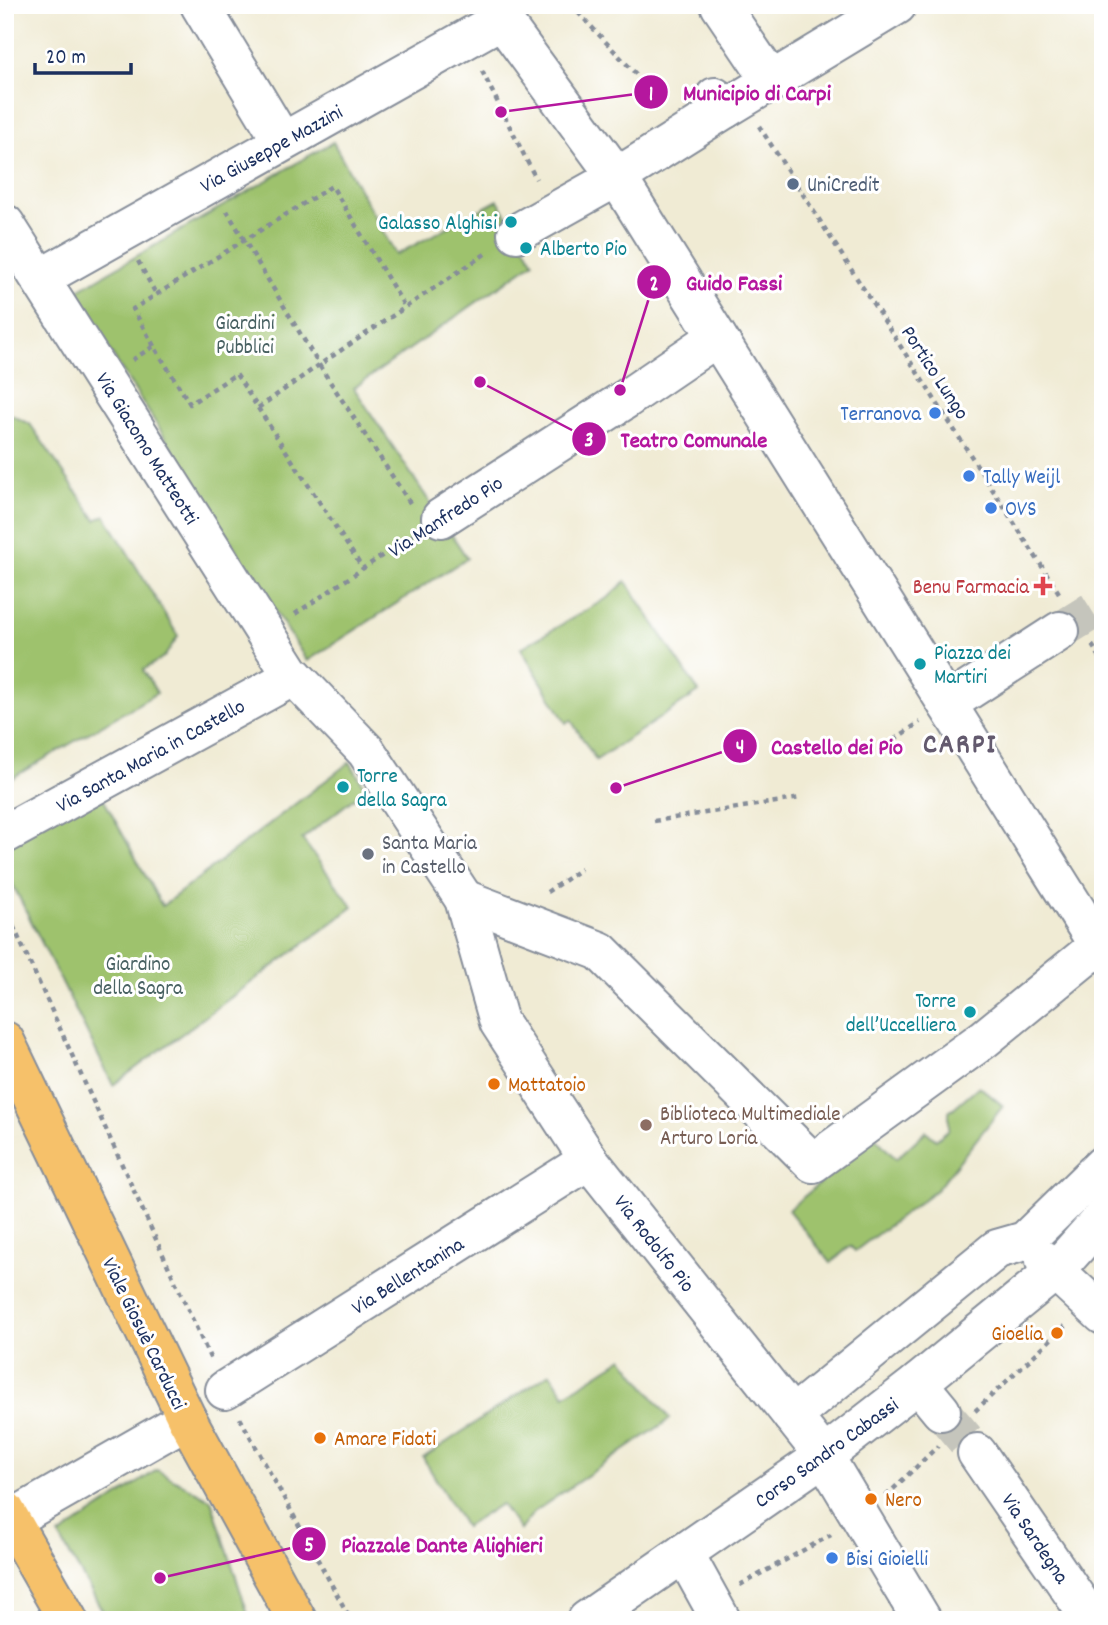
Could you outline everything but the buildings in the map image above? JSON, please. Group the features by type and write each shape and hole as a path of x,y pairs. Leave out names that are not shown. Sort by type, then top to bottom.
{"main road":[{"name":"Viale Giosuè Carducci","path":"5,1041 187,1419 297,1620"},
{"path":"7,1518 68,1620"}],"street":[{"path":"200,5 282,141"},
{"path":"720,5 738,97"},
{"path":"517,233 607,161 738,97 897,5"},
{"path":"464,899 600,951 813,1163 984,1039 1100,950 607,161 496,12"},
{"name":"Via Giuseppe Mazzini","path":"41,278 466,39 496,12"},
{"name":"Via Giacomo Matteotti","path":"5,224 292,674 366,751 464,899"},
{"name":"Via Manfredo Pio","path":"433,522 626,399 716,337"},
{"path":"947,704 1071,624"},
{"name":"Via Santa Maria in Castello","path":"5,834 292,674"},
{"name":"Via Rodolfo Pio","path":"464,899 499,1022 589,1160 824,1456 922,1620"},
{"name":"Via Bellentanina","path":"225,1390 589,1160"},
{"path":"792,1416 997,1249 1025,1241 1103,1165"},
{"path":"1098,1315 1050,1266 1103,1217"},
{"name":"Corso Sandro Cabassi","path":"587,1620 824,1456 943,1413 1050,1266"},
{"path":"7,1518 187,1419"},
{"name":"Via Sardegna","path":"977,1453 1081,1605 1097,1620"},
{"path":"684,1553 728,1604"}],"path":[{"path":"571,5 664,103"},
{"path":"466,39 536,179"},
{"name":"Portico Lungo","path":"738,97 1071,624 1103,662"},
{"path":"211,181 318,365 433,522"},
{"path":"363,569 236,374 190,404 133,309 332,186 405,307"},
{"path":"258,408 517,233"},
{"path":"104,377 154,346"},
{"name":"Via Manfredo Pio","path":"265,634 433,522"},
{"path":"654,821 801,798"},
{"path":"5,908 137,1192 225,1390 351,1620"},
{"path":"728,1604 862,1519 943,1413 1098,1315"}],"green space":[{"name":"Giardini Pubblici","path":"333,142 396,255 498,200 534,262 354,388 467,558 307,661 73,293"},
{"path":"5,412 30,424 96,520 105,515 178,636 165,656 143,670 157,693 5,782"},
{"path":"626,581 699,692 596,760 571,720 566,723 521,648 609,597"},
{"name":"Giardino della Sagra","path":"350,762 366,789 302,839 353,907 113,1085 5,869 5,842 99,791 162,906"},
{"path":"979,1086 1003,1106 937,1189 855,1251 850,1246 831,1263 788,1210 875,1137 896,1159 926,1131 936,1140 949,1129 949,1112"},
{"path":"623,1358 670,1419 534,1512 520,1530 501,1504 465,1527 423,1458 550,1373 565,1395"},
{"path":"157,1470 211,1500 250,1620 108,1620 59,1536"}],"tunnel":[{"path":"1060,631 1103,604"},
{"path":"941,1411 977,1453"}],"place":[{"name":"Municipio di Carpi","path":"501,112"},
{"name":"UniCredit","path":"793,184"},
{"name":"Galasso Alghisi","path":"511,222"},
{"name":"Alberto Pio","path":"526,248"},
{"name":"Teatro Comunale","path":"480,382"},
{"name":"Guido Fassi","path":"620,390"},
{"name":"Terranova","path":"935,413"},
{"name":"Tally Weijl","path":"969,476"},
{"name":"OVS","path":"991,508"},
{"name":"Benu Farmacia","path":"1043,586"},
{"name":"Piazza dei Martiri","path":"920,664"},
{"name":"Torre della Sagra","path":"343,787"},
{"name":"Castello dei Pio","path":"616,788"},
{"name":"Santa Maria in Castello","path":"368,854"},
{"name":"Torre dell’Uccelliera","path":"970,1012"},
{"name":"Mattatoio","path":"494,1084"},
{"name":"Biblioteca Multimediale Arturo Loria","path":"646,1125"},
{"name":"Gioelia","path":"1057,1333"},
{"name":"Amare Fidati","path":"320,1438"},
{"name":"Nero","path":"871,1499"},
{"name":"Bisi Gioielli","path":"832,1558"},
{"name":"Piazzale Dante Alighieri","path":"160,1578"}],"district":[{"name":"CARPI","path":"960,742"}]}
